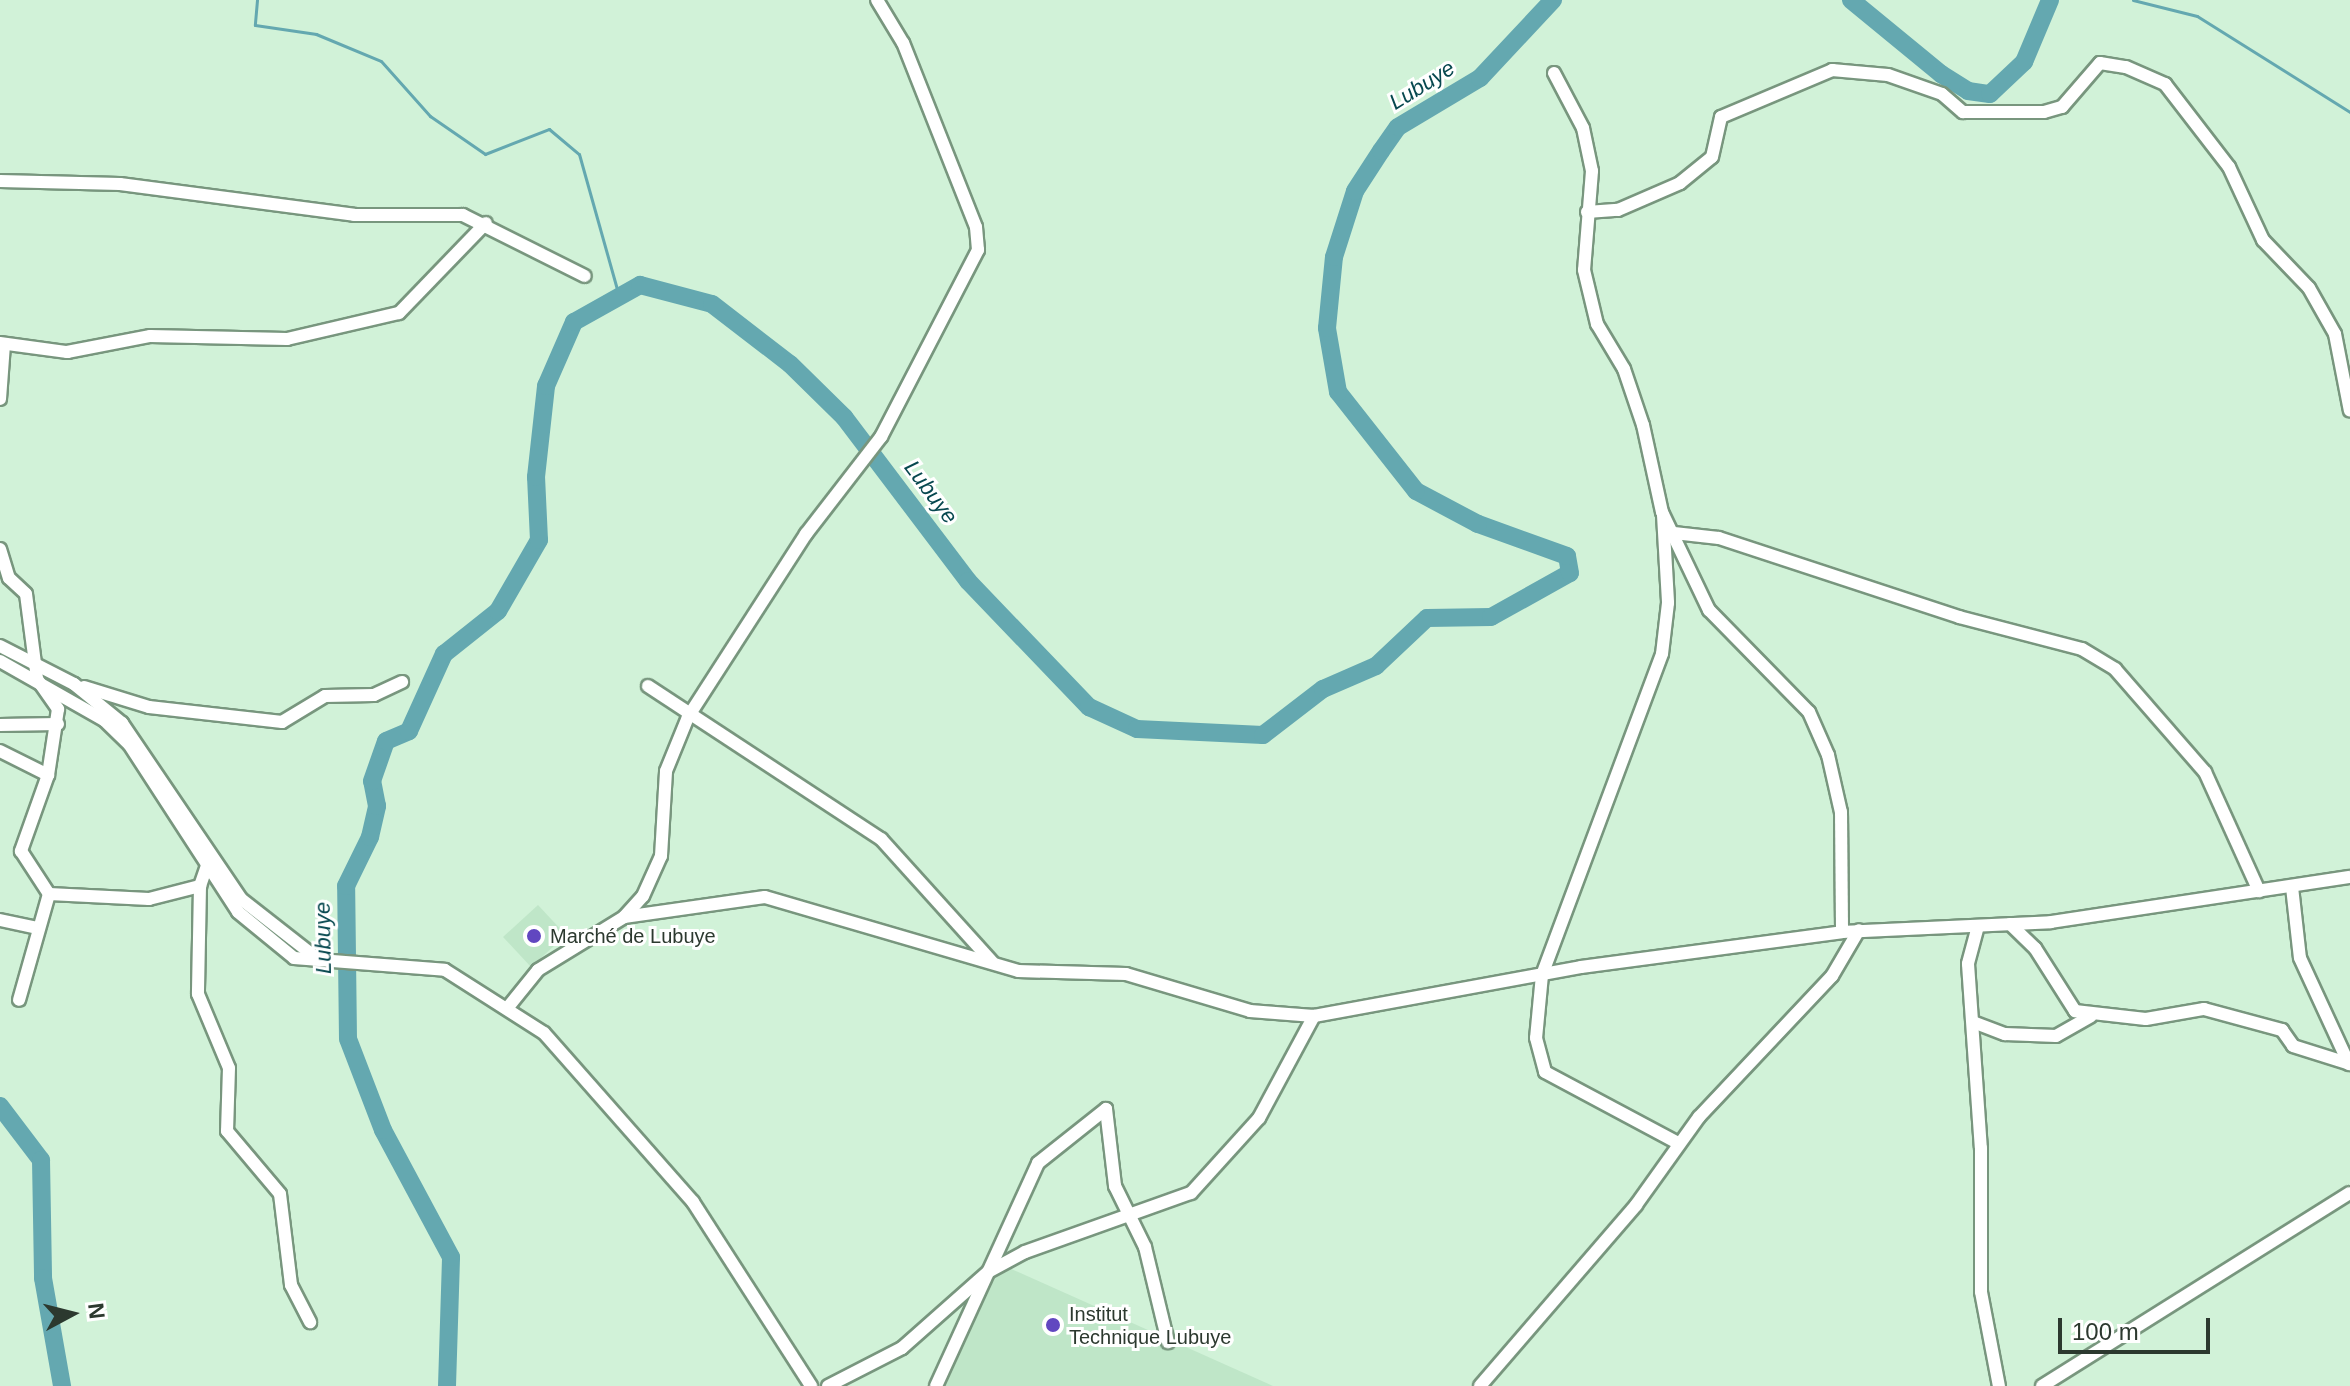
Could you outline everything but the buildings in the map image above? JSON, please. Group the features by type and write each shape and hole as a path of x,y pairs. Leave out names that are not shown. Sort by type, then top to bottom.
{"street":[{"path":"624,917 661,856 666,771 688,717 806,534 881,437 978,250 976,227 903,43 877,0"},
{"path":"1587,212 1628,207 1680,183 1712,157 1721,117 1832,70 1888,75 1942,94 1963,112 2044,112 2062,107 2100,63 2126,67 2165,84 2229,167 2263,240 2309,288 2335,334 2350,411"},
{"path":"1554,73 1583,128 1592,171 1587,212 1587,284 1597,324 1639,411 1662,512 1668,603 1662,654 1542,975 1536,1038 1545,1072 1678,1143"},
{"path":"0,181 120,184 267,208 448,213 486,223 585,276"},
{"path":"0,399 2,344 67,352 150,336 287,339 399,313 486,223"},
{"path":"1662,512 1709,610 1809,712 1828,755 1841,812 1842,932"},
{"path":"1674,533 1719,538 1959,617 2082,649 2115,669 2205,772 2242,840 2259,891"},
{"path":"0,549 9,578 26,594 31,661 37,679 58,709 48,775 21,851 49,894"},
{"path":"0,646 74,684 149,707 282,722 325,696 374,695 402,682"},
{"path":"0,661 37,679 104,720 129,744 208,862 241,899 328,964 445,970 509,1006 569,1056 693,1202 811,1386"},
{"path":"74,684 137,739 208,862 200,886 198,994 229,1068 227,1131 280,1194 291,1285 310,1322"},
{"path":"648,686 688,717 881,839 992,962"},
{"path":"0,725 58,724"},
{"path":"0,751 48,775"},
{"path":"509,1006 571,944 624,917 765,897 1044,976 1126,974 1250,1011 1314,1016 1542,975 1842,932 2010,924 2350,877"},
{"path":"49,894 149,899 200,886"},
{"path":"2292,887 2300,958 2349,1064"},
{"path":"19,1000 49,894"},
{"path":"0,920 38,928"},
{"path":"2010,924 2035,948 2066,1006 2091,1016 2146,1019 2204,1009 2282,1030 2293,1046 2349,1064"},
{"path":"1978,926 1968,964 1973,1022 1981,1292 1999,1386"},
{"path":"1480,1386 1636,1205 1678,1143 1832,976 1859,930"},
{"path":"828,1386 902,1348 988,1272 1191,1193 1225,1162 1259,1118 1314,1016"},
{"path":"1973,1022 2005,1034 2056,1036 2091,1016"},
{"path":"936,1386 1038,1163 1106,1109 1126,1218 1145,1247 1168,1342"},
{"path":"2042,1386 2350,1193"}],"shaded area":[{"name":"Marché de Lubuye","path":"538,905 566,935 531,967 503,937"},
{"name":"Institut Technique Lubuye","path":"998,1263 1273,1386 944,1386"}],"waterway":[{"path":"257,0 255,25 316,34 381,61 430,116 485,154 549,129 579,154 619,296"},
{"name":"Lubuye","path":"447,1386 451,1257 383,1130 348,1039 346,886 370,837 377,806 372,781 386,741 409,731 444,654 498,611 539,540 536,477 546,386 574,322 640,285 712,304 790,364 844,417 968,581 1089,707 1137,729 1263,735 1323,689 1376,666 1427,618 1491,617 1570,573 1567,556 1478,524 1416,491 1338,392 1327,328 1334,257 1355,191 1381,151 1398,127 1480,78 1553,0"},
{"name":"Lubuye","path":"1851,0 1941,74 1968,91 1990,94 2024,62 2050,0"},
{"path":"2133,0 2197,16 2350,112"},
{"name":"Lubuye","path":"0,1106 41,1160 43,1278 62,1386"}],"place":[{"name":"Marché de Lubuye","path":"534,936"},
{"name":"Institut Technique Lubuye","path":"1053,1325"}]}
